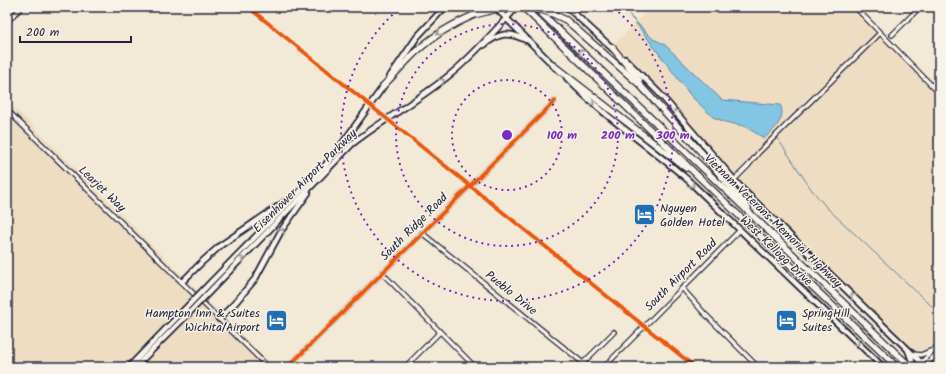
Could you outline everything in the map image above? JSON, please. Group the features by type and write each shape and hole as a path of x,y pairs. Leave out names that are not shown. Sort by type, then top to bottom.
{"highway":[{"path":"383,86 418,50 437,34 457,22 474,15 505,7"},
{"name":"Vietnam Veterans Memorial Highway","path":"523,7 895,366"},
{"path":"531,7 551,13 566,20 640,85 660,105"},
{"name":"Vietnam Veterans Memorial Highway","path":"535,7 909,367"},
{"path":"612,47 771,234"},
{"path":"554,66 702,180"}],"main road":[{"name":"West Kellogg Drive","path":"494,7 508,16 554,66 595,106 684,176 883,367"},
{"name":"Eisenhower Airport Parkway","path":"135,367 315,184 352,144 445,79 470,56 517,7"},
{"name":"West Kellogg Drive","path":"567,7 660,93 734,180 769,216 925,367"},
{"name":"Eisenhower Airport Parkway","path":"129,367 324,167 417,38 443,8"},
{"path":"470,56 488,41 500,35 515,34 530,41"},
{"path":"219,319 255,279 281,232 315,184"},
{"path":"182,282 221,245 296,195"},
{"path":"908,349 912,361 909,367"}],"street":[{"path":"7,22 22,7"},
{"path":"855,7 939,93"},
{"path":"892,35 920,7"},
{"path":"734,180 748,166 758,152 880,33"},
{"name":"South Ridge Road","path":"288,367 555,101"},
{"name":"Learjet Way","path":"7,110 268,367"},
{"name":"South Airport Road","path":"604,367 740,230"},
{"name":"Pueblo Drive","path":"422,233 588,367"},
{"path":"382,273 475,367"},
{"path":"682,288 704,313 758,367"},
{"path":"405,367 440,332"},
{"path":"579,367 614,332"},
{"path":"912,354 922,355 939,344"},
{"path":"917,367 934,348"},
{"path":"925,367 939,351"},
{"path":"934,367 939,351"}],"shaded area":[{"path":"7,7 23,7 7,23"},
{"path":"644,7 856,7 939,92 939,367 927,367 743,190 676,112 612,47 647,11"},
{"path":"7,100 274,367 7,367"}],"water":[{"path":"632,18 653,39 664,44 722,100 780,105 782,110 781,119 772,132 764,138 744,126 725,122 713,117 691,96"}],"waterway":[{"path":"626,7 632,19"},
{"path":"778,139 811,189 827,208 939,313"}],"cycle path":[{"path":"248,7 695,367"},
{"path":"288,367 555,101"}],"place":[{"name":"Nguyen Golden Hotel","path":"644,215"},
{"name":"Hampton Inn & Suites Wichita/Airport","path":"276,320"},
{"name":"SpringHill Suites","path":"786,320"}]}
